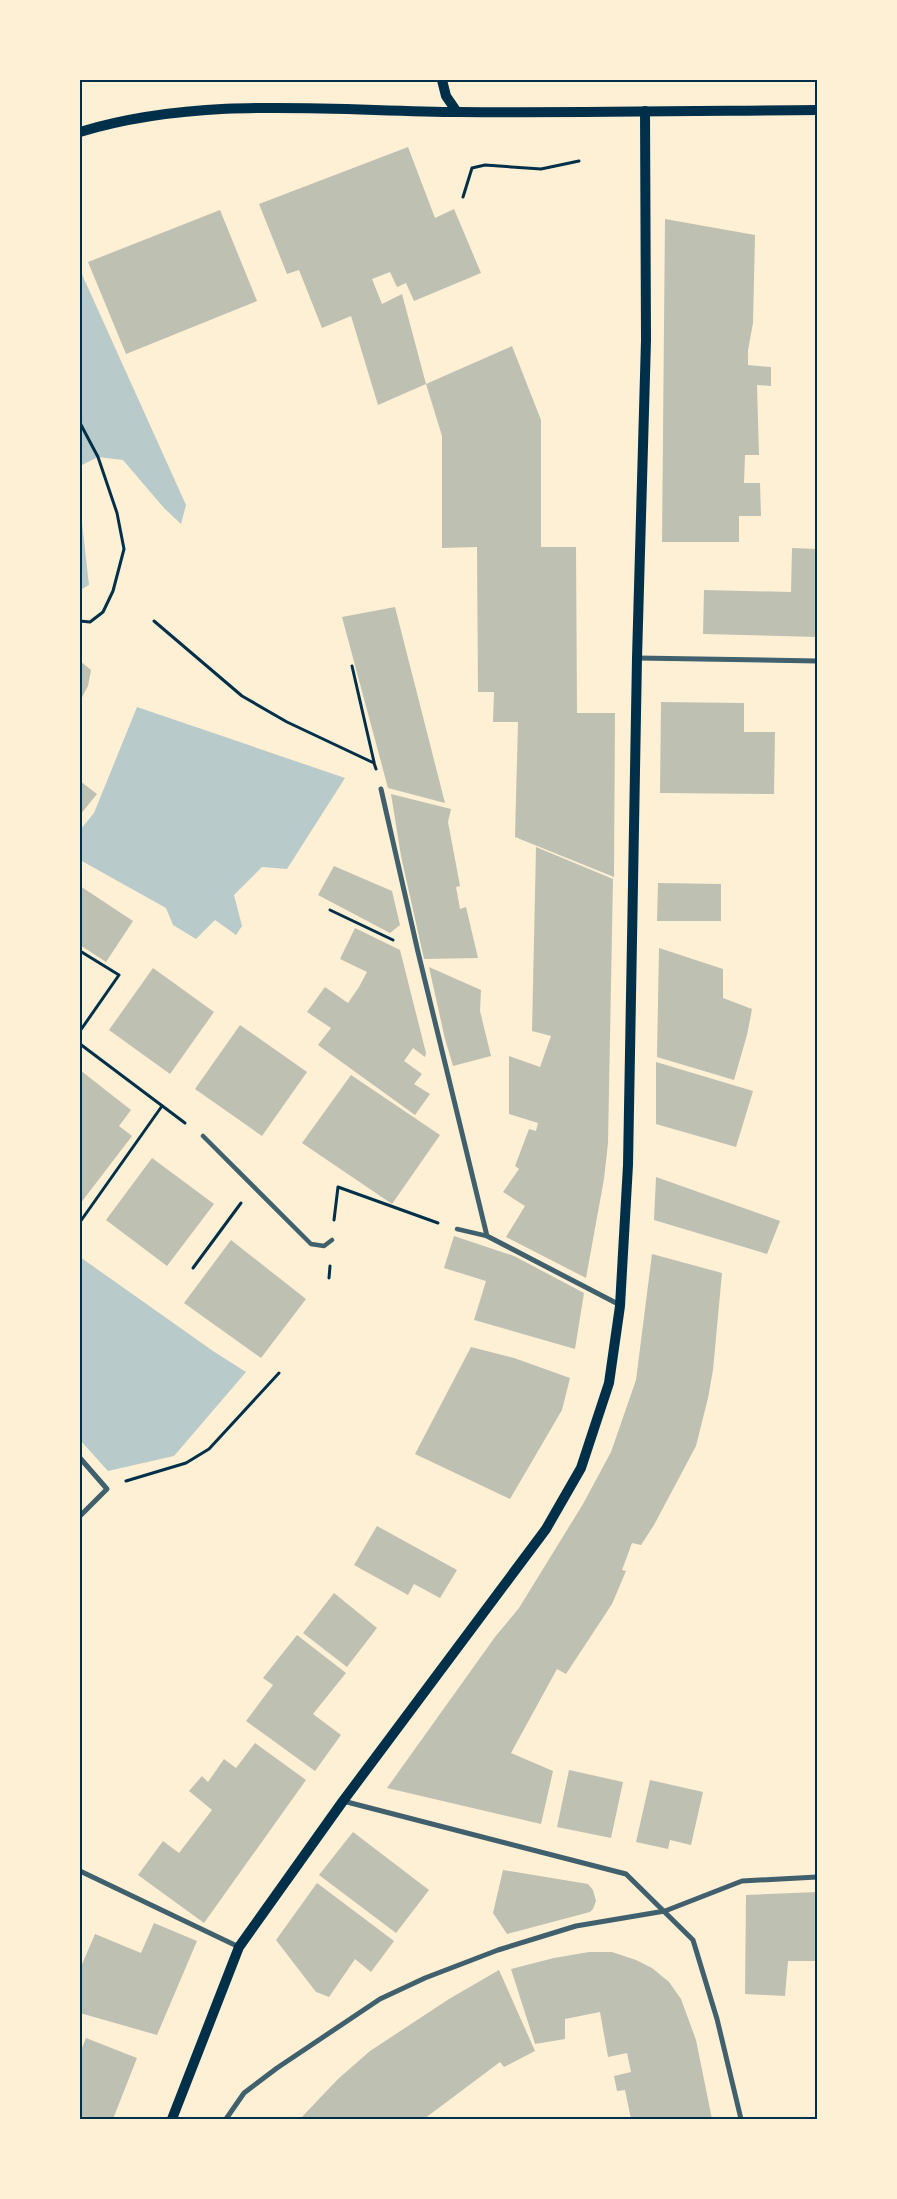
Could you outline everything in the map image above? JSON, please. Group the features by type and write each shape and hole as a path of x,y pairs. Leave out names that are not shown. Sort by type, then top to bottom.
{"main road":[{"path":"442,80 446,96 458,112"},
{"path":"80,132 139,118 218,109 262,107 458,112 817,110"},
{"path":"172,2119 238,1947 343,1801 546,1529 581,1468 609,1383 620,1306 628,1165 637,658 646,340 645,111"}],"street":[{"path":"637,658 817,661"},
{"path":"381,789 418,952 487,1236"},
{"path":"203,1136 311,1244 324,1246 332,1240"},
{"path":"458,1229 487,1236 620,1306"},
{"path":"80,1458 107,1489 80,1516"},
{"path":"343,1801 626,1874 693,1940 713,2002 741,2119"},
{"path":"80,1871 238,1947"},
{"path":"226,2119 244,2093 277,2068 380,1999 425,1978 498,1950 576,1926 665,1911 742,1881 817,1878"}],"path":[{"path":"464,197 472,168 485,165 542,169 579,161"},
{"path":"80,423 98,457 117,513 124,549 113,591 103,612 90,622 80,621"},
{"path":"154,621 242,696 288,722 374,762"},
{"path":"352,666 381,789"},
{"path":"330,910 418,952"},
{"path":"80,951 119,975 80,1031"},
{"path":"80,1044 203,1136"},
{"path":"80,1222 162,1106"},
{"path":"193,1268 253,1187"},
{"path":"332,1240 338,1187 458,1229"},
{"path":"107,1489 136,1477 186,1463 208,1449 279,1373"}],"shaded area":[{"path":"80,270 186,505 181,524 164,508 123,460 98,457 80,466"},
{"path":"80,505 89,585 80,590"},
{"path":"137,707 345,778 287,869 262,867 234,895 242,926 236,935 215,920 196,939 173,925 166,908 80,860 80,830 94,813"},
{"path":"80,1257 213,1351 246,1372 174,1456 108,1471 80,1440"}],"building":[{"path":"408,147 435,218 454,209 481,273 414,301 406,283 397,287 390,272 372,279 382,304 402,294 426,384 378,405 351,316 322,328 299,270 287,274 259,204"},
{"path":"220,210 257,301 126,354 88,262"},
{"path":"665,219 755,235 753,323 748,350 748,365 771,367 771,386 757,385 759,455 745,455 744,483 760,483 761,516 739,516 739,542 662,542"},
{"path":"512,346 541,420 541,547 576,547 577,713 615,713 614,877 515,837 518,722 493,722 494,692 478,692 477,547 442,548 442,436 426,384"},
{"path":"792,548 817,549 817,637 703,634 704,590 791,592"},
{"path":"395,607 445,803 388,788 342,617"},
{"path":"80,661 91,670 88,686 80,701"},
{"path":"661,702 744,703 744,732 775,732 774,794 660,793"},
{"path":"80,781 97,794 80,815"},
{"path":"391,794 451,809 448,822 460,886 456,887 460,909 466,907 478,958 424,959 401,856"},
{"path":"536,847 613,879 608,1143 604,1179 586,1278 506,1237 525,1206 503,1192 519,1169 515,1166 529,1129 536,1131 538,1123 509,1114 509,1056 540,1067 551,1036 532,1031"},
{"path":"334,866 392,891 400,925 390,933 318,895"},
{"path":"658,883 721,884 721,921 657,921"},
{"path":"80,886 133,921 106,962 80,945"},
{"path":"355,928 400,950 426,1053 425,1057 413,1048 404,1061 422,1074 414,1084 430,1094 415,1115 318,1045 331,1028 307,1012 325,987 348,1003 359,987 367,972 340,959"},
{"path":"659,948 723,969 723,998 752,1009 747,1035 734,1080 657,1057"},
{"path":"429,967 481,990 480,1011 491,1056 453,1066"},
{"path":"153,968 214,1012 170,1074 109,1030"},
{"path":"240,1025 307,1072 262,1136 195,1089"},
{"path":"656,1062 753,1091 736,1147 656,1124"},
{"path":"80,1070 131,1110 119,1126 132,1136 80,1204"},
{"path":"351,1075 440,1135 392,1204 302,1143"},
{"path":"152,1158 214,1204 167,1266 106,1220"},
{"path":"656,1177 780,1221 767,1254 654,1220"},
{"path":"454,1236 514,1256 584,1293 575,1349 474,1320 486,1281 444,1268"},
{"path":"231,1240 306,1299 261,1358 184,1303"},
{"path":"652,1254 722,1273 713,1370 708,1398 696,1446 654,1525 641,1545 632,1543 622,1570 626,1571 612,1604 566,1674 557,1669 511,1753 553,1771 541,1824 387,1788 495,1637 519,1608 583,1504 611,1452 636,1380"},
{"path":"471,1347 514,1358 570,1378 562,1410 510,1499 415,1454"},
{"path":"377,1526 457,1570 440,1598 414,1584 408,1595 354,1565"},
{"path":"334,1593 377,1628 347,1667 303,1633"},
{"path":"297,1635 346,1673 313,1714 341,1735 315,1771 246,1721 273,1685 263,1678"},
{"path":"255,1743 306,1780 204,1923 138,1875 163,1841 179,1853 212,1810 189,1791 202,1776 208,1782 224,1759 236,1768"},
{"path":"569,1770 623,1782 611,1838 557,1827"},
{"path":"650,1780 703,1792 691,1845 670,1840 668,1849 636,1842"},
{"path":"353,1832 429,1890 396,1933 319,1875"},
{"path":"503,1870 588,1884 593,1890 596,1901 593,1909 590,1912 507,1934 493,1913"},
{"path":"317,1883 394,1941 371,1972 355,1959 329,1997 316,1992 276,1940"},
{"path":"817,1892 817,1961 788,1961 785,1996 745,1994 746,1895"},
{"path":"154,1923 197,1941 157,2035 80,2013 80,1969 95,1934 141,1953"},
{"path":"589,1952 612,1952 636,1960 652,1968 669,1982 681,1999 696,2040 712,2119 631,2119 625,2090 617,2091 614,2076 631,2072 627,2053 608,2057 600,2012 565,2019 565,2039 535,2044 511,1969 554,1958"},
{"path":"499,1970 535,2051 504,2067 500,2062 424,2119 300,2119 338,2079 370,2051 449,1999"},
{"path":"86,2038 137,2058 113,2119 80,2119 80,2053"}]}
